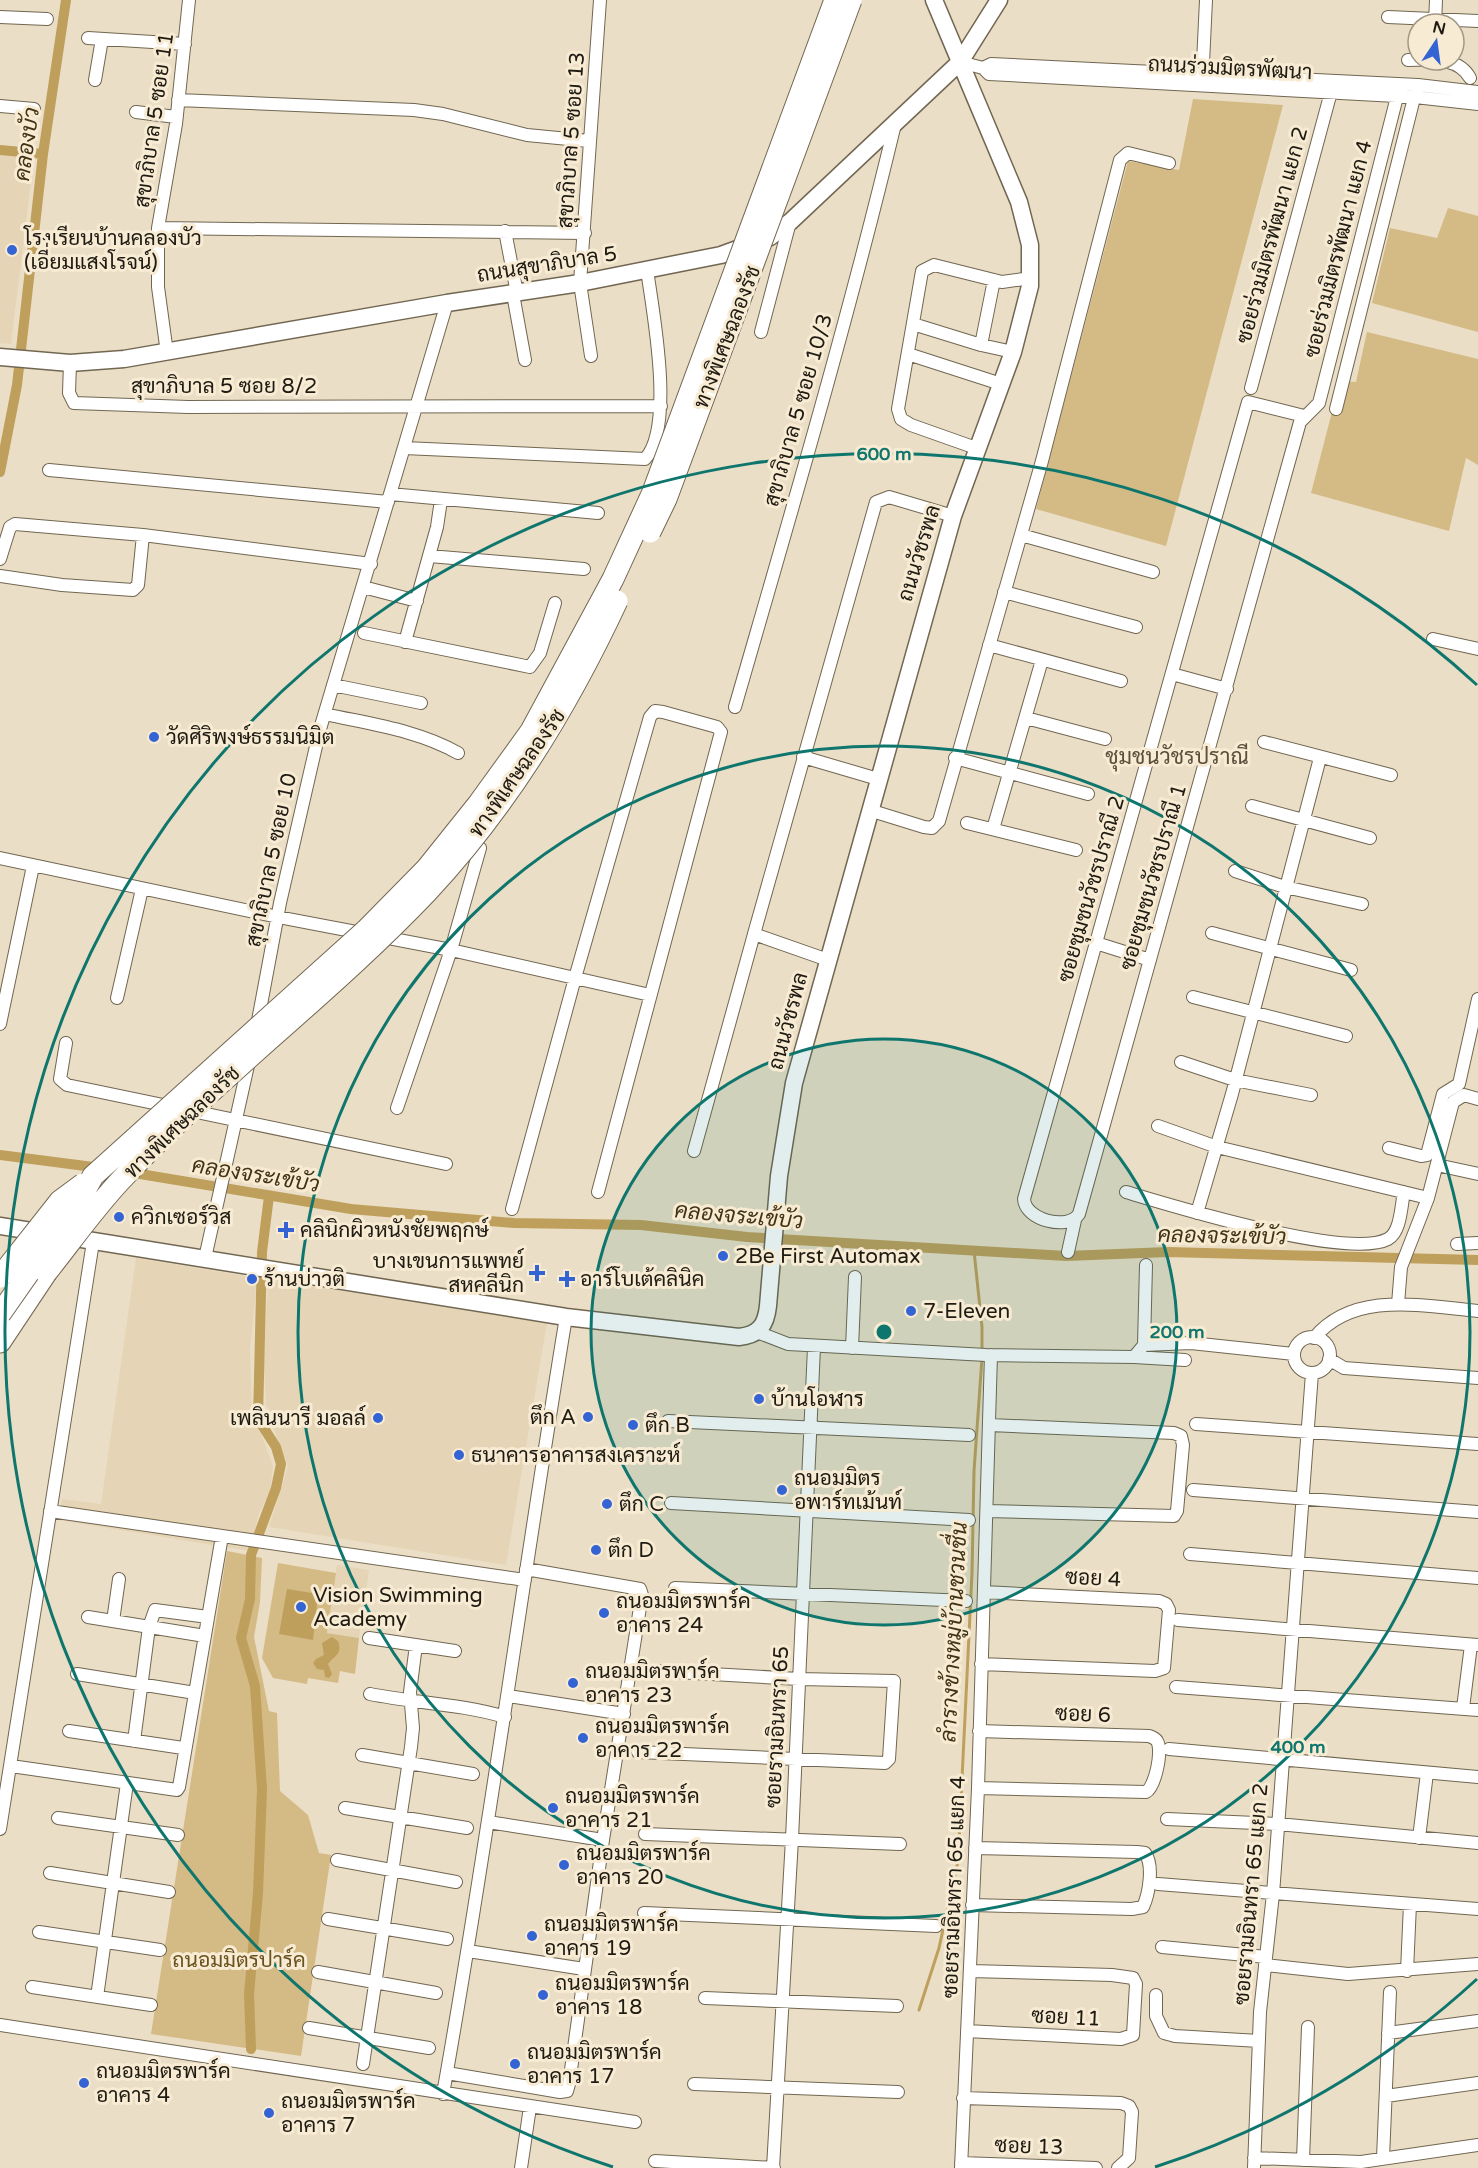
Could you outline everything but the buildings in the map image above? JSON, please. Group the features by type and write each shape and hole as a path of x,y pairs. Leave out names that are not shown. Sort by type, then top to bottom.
{"highway":[{"name":"ทางพิเศษฉลองรัช","path":"0,1314 79,1201 93,1176 366,930 427,868 479,803 531,731 608,590 653,492 835,0"},
{"name":"ทางพิเศษฉลองรัช","path":"0,1342 46,1273 119,1182 214,1089 370,949 427,892 464,849 546,739 592,654 666,500 851,0"},
{"path":"0,1277 60,1201 93,1176"}],"main road":[{"name":"ถนนวัชรพล","path":"757,1332 767,1317 774,1225 789,1107 869,810 953,516 1013,352 1027,306 1031,278 1030,245 1018,202 934,0"},
{"name":"ถนนสุขาภิบาล 5","path":"0,357 70,363 167,353 447,303 580,283 721,255 770,237 790,222 960,63 999,0"},
{"path":"0,1226 566,1317 739,1337 757,1332"}],"street":[{"name":"สุขาภิบาล 5 ซอย 11","path":"167,353 158,280 158,228 176,117 189,0"},
{"name":"สุขาภิบาล 5 ซอย 13","path":"591,356 580,283 600,0"},
{"path":"1203,63 1206,0"},
{"path":"0,17 47,19"},
{"path":"1388,17 1406,19"},
{"path":"88,38 185,44"},
{"path":"95,80 102,39"},
{"name":"ถนนร่วมมิตรพัฒนา","path":"960,63 983,68 989,74 1330,92 1399,90"},
{"name":"ถนนร่วมมิตรพัฒนา","path":"983,68 991,64 1416,91 1478,92"},
{"path":"1466,71 1470,78"},
{"name":"ซอยร่วมมิตรพัฒนา แยก 4","path":"1304,416 1319,403 1399,90"},
{"path":"1336,409 1416,91"},
{"name":"ถนนร่วมมิตรพัฒนา","path":"1416,91 1478,105"},
{"name":"ซอยร่วมมิตรพัฒนา แยก 2","path":"1251,388 1330,92"},
{"path":"178,100 414,110 443,114 527,135 589,141"},
{"path":"0,106 34,109"},
{"path":"136,112 176,117"},
{"name":"สุขาภิบาล 5 ซอย 10/3","path":"735,707 837,342 859,272 895,124"},
{"path":"869,810 932,828 939,821 955,758 1021,535 1120,160 1128,153 1169,163"},
{"path":"761,332 790,222"},
{"path":"158,228 585,233"},
{"path":"505,231 525,360"},
{"path":"976,448 910,425 901,419 898,409 922,271 929,265 938,265 994,280 1012,282 1031,278"},
{"path":"404,448 645,459 652,452 661,406 658,343 647,270"},
{"path":"981,345 994,280"},
{"name":"สุขาภิบาล 5 ซอย 10","path":"205,1258 261,1008 306,788 333,685 447,303"},
{"path":"914,324 981,345 1013,352"},
{"path":"908,354 1001,384"},
{"name":"สุขาภิบาล 5 ซอย 8/2","path":"70,363 69,393 74,403 188,407 416,407"},
{"name":"ซอยชุมชนวัชรปราณี 2","path":"1075,1220 1067,1223 1034,1216 1026,1208 1024,1199 1248,402 1304,416"},
{"path":"416,407 661,406"},
{"name":"ซอยชุมชนวัชรปราณี 1","path":"1068,1252 1075,1220 1227,689 1297,433 1304,416"},
{"path":"49,470 598,513"},
{"path":"694,1151 876,502 888,497 953,516"},
{"path":"405,642 429,556 441,500"},
{"path":"0,560 12,524 143,535 370,564"},
{"path":"0,576 62,585 133,590 138,585 143,535"},
{"path":"1021,535 1152,572"},
{"path":"429,556 584,569"},
{"path":"363,587 417,602"},
{"path":"1004,591 1136,627"},
{"path":"363,633 530,668 540,653 550,627 555,603"},
{"path":"1433,639 1478,649"},
{"path":"989,645 1121,681"},
{"path":"993,829 1042,660"},
{"path":"1173,674 1227,689"},
{"path":"333,685 421,703"},
{"path":"512,1209 650,717 655,711 663,712 717,727 721,732 598,1192"},
{"path":"325,714 415,735 439,743 458,753"},
{"path":"1026,718 1106,739"},
{"path":"1264,742 1391,775"},
{"path":"803,757 878,779"},
{"path":"955,758 1088,794"},
{"path":"1197,1213 1253,1014 1320,758"},
{"path":"1252,806 1304,822 1370,838"},
{"path":"967,822 1076,850"},
{"path":"397,1108 452,950 480,848"},
{"path":"0,858 278,917 452,950 650,995"},
{"path":"0,1024 33,866"},
{"path":"1235,871 1285,886 1362,904"},
{"path":"117,998 142,889"},
{"path":"1212,933 1268,950 1351,970"},
{"path":"754,934 828,960"},
{"path":"1096,944 1150,960"},
{"path":"1193,997 1346,1036"},
{"path":"1389,1148 1421,1156 1427,1155 1443,1094 1459,1084 1478,999"},
{"path":"66,1043 60,1079 68,1085 447,1164"},
{"path":"1181,1062 1235,1080 1311,1095"},
{"path":"1398,1304 1401,1267 1428,1198 1453,1102 1464,1095 1478,1099"},
{"path":"1158,1126 1217,1147 1428,1198"},
{"path":"1437,1165 1478,1174"},
{"path":"1126,1192 1197,1213 1311,1239 1343,1243 1378,1242 1390,1238 1396,1229 1404,1192"},
{"path":"0,1829 93,1242"},
{"path":"1457,1244 1478,1243"},
{"path":"1134,1358 1144,1345 1146,1265"},
{"path":"852,1348 855,1277"},
{"path":"1294,1354 1299,1344 1314,1338 1331,1319 1364,1307 1398,1304 1478,1311"},
{"path":"443,2094 489,1822 566,1317"},
{"path":"757,1332 788,1344 814,1347 984,1355 1185,1360"},
{"path":"1294,1354 1301,1369 1312,1373 1323,1369 1330,1353 1325,1343 1314,1338"},
{"path":"1144,1345 1191,1343 1294,1354"},
{"name":"ซอยรามอินทรา 65","path":"773,2168 792,1839 814,1347"},
{"name":"ซอยรามอินทรา 65 แยก 4","path":"961,2165 978,1788 990,1425 984,1355"},
{"path":"1329,1359 1344,1368 1478,1378"},
{"name":"ซอยรามอินทรา 65 แยก 2","path":"1254,2163 1259,2041 1273,1894 1312,1373"},
{"path":"669,1421 969,1435"},
{"path":"1196,1424 1478,1444"},
{"path":"987,1511 1168,1518 1174,1516 1177,1511 1180,1478 1181,1436 1174,1433 990,1425"},
{"path":"1193,1491 1478,1512"},
{"path":"670,1503 969,1520"},
{"path":"50,1510 260,1542 526,1574 641,1591 567,2091 560,2092 447,2073"},
{"path":"11,1766 177,1790 222,1536"},
{"path":"1190,1554 1478,1578"},
{"path":"114,1621 119,1579"},
{"path":"675,1588 966,1601"},
{"name":"ซอย 4","path":"981,1664 1155,1671 1164,1668 1169,1610 1166,1604 1159,1601 984,1592"},
{"path":"134,1741 149,1627 156,1609 208,1617"},
{"path":"88,1617 205,1636"},
{"path":"1178,1620 1475,1645 1463,1708"},
{"path":"369,1638 455,1651"},
{"path":"363,2064 409,1763 413,1728 410,1703 416,1645"},
{"path":"639,1752 795,1762 885,1764 889,1759 894,1681 799,1679 659,1671"},
{"path":"77,1674 189,1692"},
{"path":"1176,1687 1478,1710"},
{"path":"370,1694 410,1703 485,1711 505,1717"},
{"path":"508,1696 624,1714"},
{"path":"69,1731 183,1748"},
{"name":"ซอย 6","path":"978,1788 1146,1792 1153,1787 1159,1747 1157,1741 1149,1736 979,1731"},
{"path":"1169,1749 1478,1777"},
{"path":"362,1755 473,1774"},
{"path":"1419,1838 1427,1773"},
{"path":"97,1997 128,1783"},
{"path":"345,1808 467,1828"},
{"path":"58,1818 177,1835"},
{"path":"1167,1819 1278,1824 1478,1843"},
{"path":"489,1822 603,1840"},
{"path":"645,1834 900,1844"},
{"path":"972,1905 1132,1909 1143,1907 1153,1883 1150,1862 1145,1853 975,1848"},
{"path":"337,1860 456,1882"},
{"path":"50,1873 168,1892"},
{"path":"1153,1883 1478,1909"},
{"path":"1407,1971 1410,1904"},
{"path":"644,1913 936,1926"},
{"path":"328,1919 447,1940"},
{"path":"39,1932 160,1950"},
{"path":"1162,1947 1348,1974 1478,1964"},
{"path":"468,1951 584,1969"},
{"name":"ซอย 11","path":"967,2031 1126,2038 1133,2035 1135,2007 1136,1984 1133,1978 1124,1976 970,1971"},
{"path":"318,1972 436,1993"},
{"path":"32,1987 151,2005"},
{"path":"1383,2158 1390,1992"},
{"path":"1156,1995 1156,2016 1164,2033 1175,2036 1259,2041"},
{"path":"705,1998 897,2006"},
{"path":"1388,2033 1478,2021"},
{"path":"0,2025 635,2122"},
{"path":"1303,2160 1308,2027"},
{"path":"309,2028 429,2048"},
{"path":"1386,2096 1478,2083"},
{"path":"694,2084 898,2092"},
{"path":"963,2098 1121,2103 1129,2106 1132,2112 1129,2158 1118,2168"},
{"path":"521,2168 530,2107"},
{"path":"1254,2163 1303,2160 1361,2162 1478,2145"},
{"path":"655,2161 773,2168"},
{"name":"ซอย 13","path":"961,2165 1096,2168"}],"shaded area":[{"name":"โรงเรียนบ้านคลองบัว (เอี่ยมแสงโรจน์)","path":"0,153 34,157 11,344 0,343"},
{"path":"136,1258 257,1278 250,1350 252,1421 261,1433 273,1466 270,1491 259,1513 249,1551 58,1520 62,1499 101,1504"},
{"path":"268,1279 547,1323 506,1565 269,1527 288,1466 273,1427 273,1415 266,1406 264,1363"},
{"path":"337,1565 369,1570 359,1638 327,1633"},
{"path":"287,1589 318,1594 313,1640 279,1634"},
{"path":"332,1637 338,1641 339,1649 328,1664 332,1674 329,1678 325,1677 324,1670 317,1669 313,1663 324,1655 322,1643"}],"green space":[{"path":"1193,99 1283,105 1166,546 1036,509 1128,161 1179,170"},
{"path":"1448,208 1478,216 1478,332 1372,303 1390,228 1437,238"},
{"path":"1367,332 1478,359 1478,465 1466,458 1449,531 1311,493 1340,381 1356,382"},
{"name":"ถนอมมิตรปาร์ค","path":"227,1551 262,1558 260,1602 254,1637 269,1711 277,1713 280,1791 308,1815 319,1853 331,1855 301,2056 151,2034"},
{"name":"Vision Swimming Academy","path":"278,1563 336,1573 327,1633 359,1638 355,1674 340,1671 338,1683 308,1678 307,1684 273,1678 262,1658"}],"waterway":[{"name":"คลองบัว","path":"0,472 17,385 43,154 66,0"},
{"path":"0,150 43,154"},
{"name":"คลองจระเข้บัว","path":"0,1155 101,1168"},
{"name":"คลองจระเข้บัว","path":"128,1172 351,1209 514,1223 641,1225 747,1237 1066,1256 1168,1252 1478,1260"},
{"path":"251,2049 249,1994 258,1893 262,1789 255,1686 241,1638 250,1599 251,1555 276,1488 281,1464 276,1447 258,1419 262,1252 269,1196"},
{"name":"ลำรางข้างหมู่บ้านชวนชื่น","path":"974,1251 982,1327 982,1351"},
{"name":"ลำรางข้างหมู่บ้านชวนชื่น","path":"919,2010 939,1948 958,1861 972,1573 974,1471 982,1358"}],"place":[{"name":"โรงเรียนบ้านคลองบัว (เอี่ยมแสงโรจน์)","path":"12,250"},
{"name":"วัดศิริพงษ์ธรรมนิมิต","path":"154,737"},
{"name":"ควิกเซอร์วิส","path":"119,1217"},
{"name":"คลินิกผิวหนังชัยพฤกษ์","path":"286,1230"},
{"name":"2Be First Automax","path":"723,1256"},
{"name":"บางเขนการแพทย์ สหคลีนิก","path":"537,1273"},
{"name":"ร้านบ่าวติ","path":"252,1279"},
{"name":"อาร์โบเต้คลินิค","path":"567,1279"},
{"name":"7-Eleven","path":"911,1311"},
{"name":"บ้านโอฬาร","path":"759,1399"},
{"name":"ตึก A","path":"588,1417"},
{"name":"เพลินนารี มอลล์","path":"378,1418"},
{"name":"ตึก B","path":"633,1425"},
{"name":"ธนาคารอาคารสงเคราะห์","path":"459,1455"},
{"name":"ถนอมมิตร อพาร์ทเม้นท์","path":"782,1490"},
{"name":"ตึก C","path":"607,1504"},
{"name":"ตึก D","path":"596,1550"},
{"name":"Vision Swimming Academy","path":"301,1607"},
{"name":"ถนอมมิตรพาร์ค อาคาร 24","path":"604,1613"},
{"name":"ถนอมมิตรพาร์ค อาคาร 23","path":"573,1683"},
{"name":"ถนอมมิตรพาร์ค อาคาร 22","path":"583,1738"},
{"name":"ถนอมมิตรพาร์ค อาคาร 21","path":"553,1808"},
{"name":"ถนอมมิตรพาร์ค อาคาร 20","path":"564,1865"},
{"name":"ถนอมมิตรพาร์ค อาคาร 19","path":"532,1936"},
{"name":"ถนอมมิตรพาร์ค อาคาร 18","path":"543,1995"},
{"name":"ถนอมมิตรพาร์ค อาคาร 17","path":"515,2064"},
{"name":"ถนอมมิตรพาร์ค อาคาร 4","path":"84,2083"},
{"name":"ถนอมมิตรพาร์ค อาคาร 7","path":"269,2113"}],"district":[{"name":"ชุมชนวัชรปราณี","path":"1177,756"}]}
